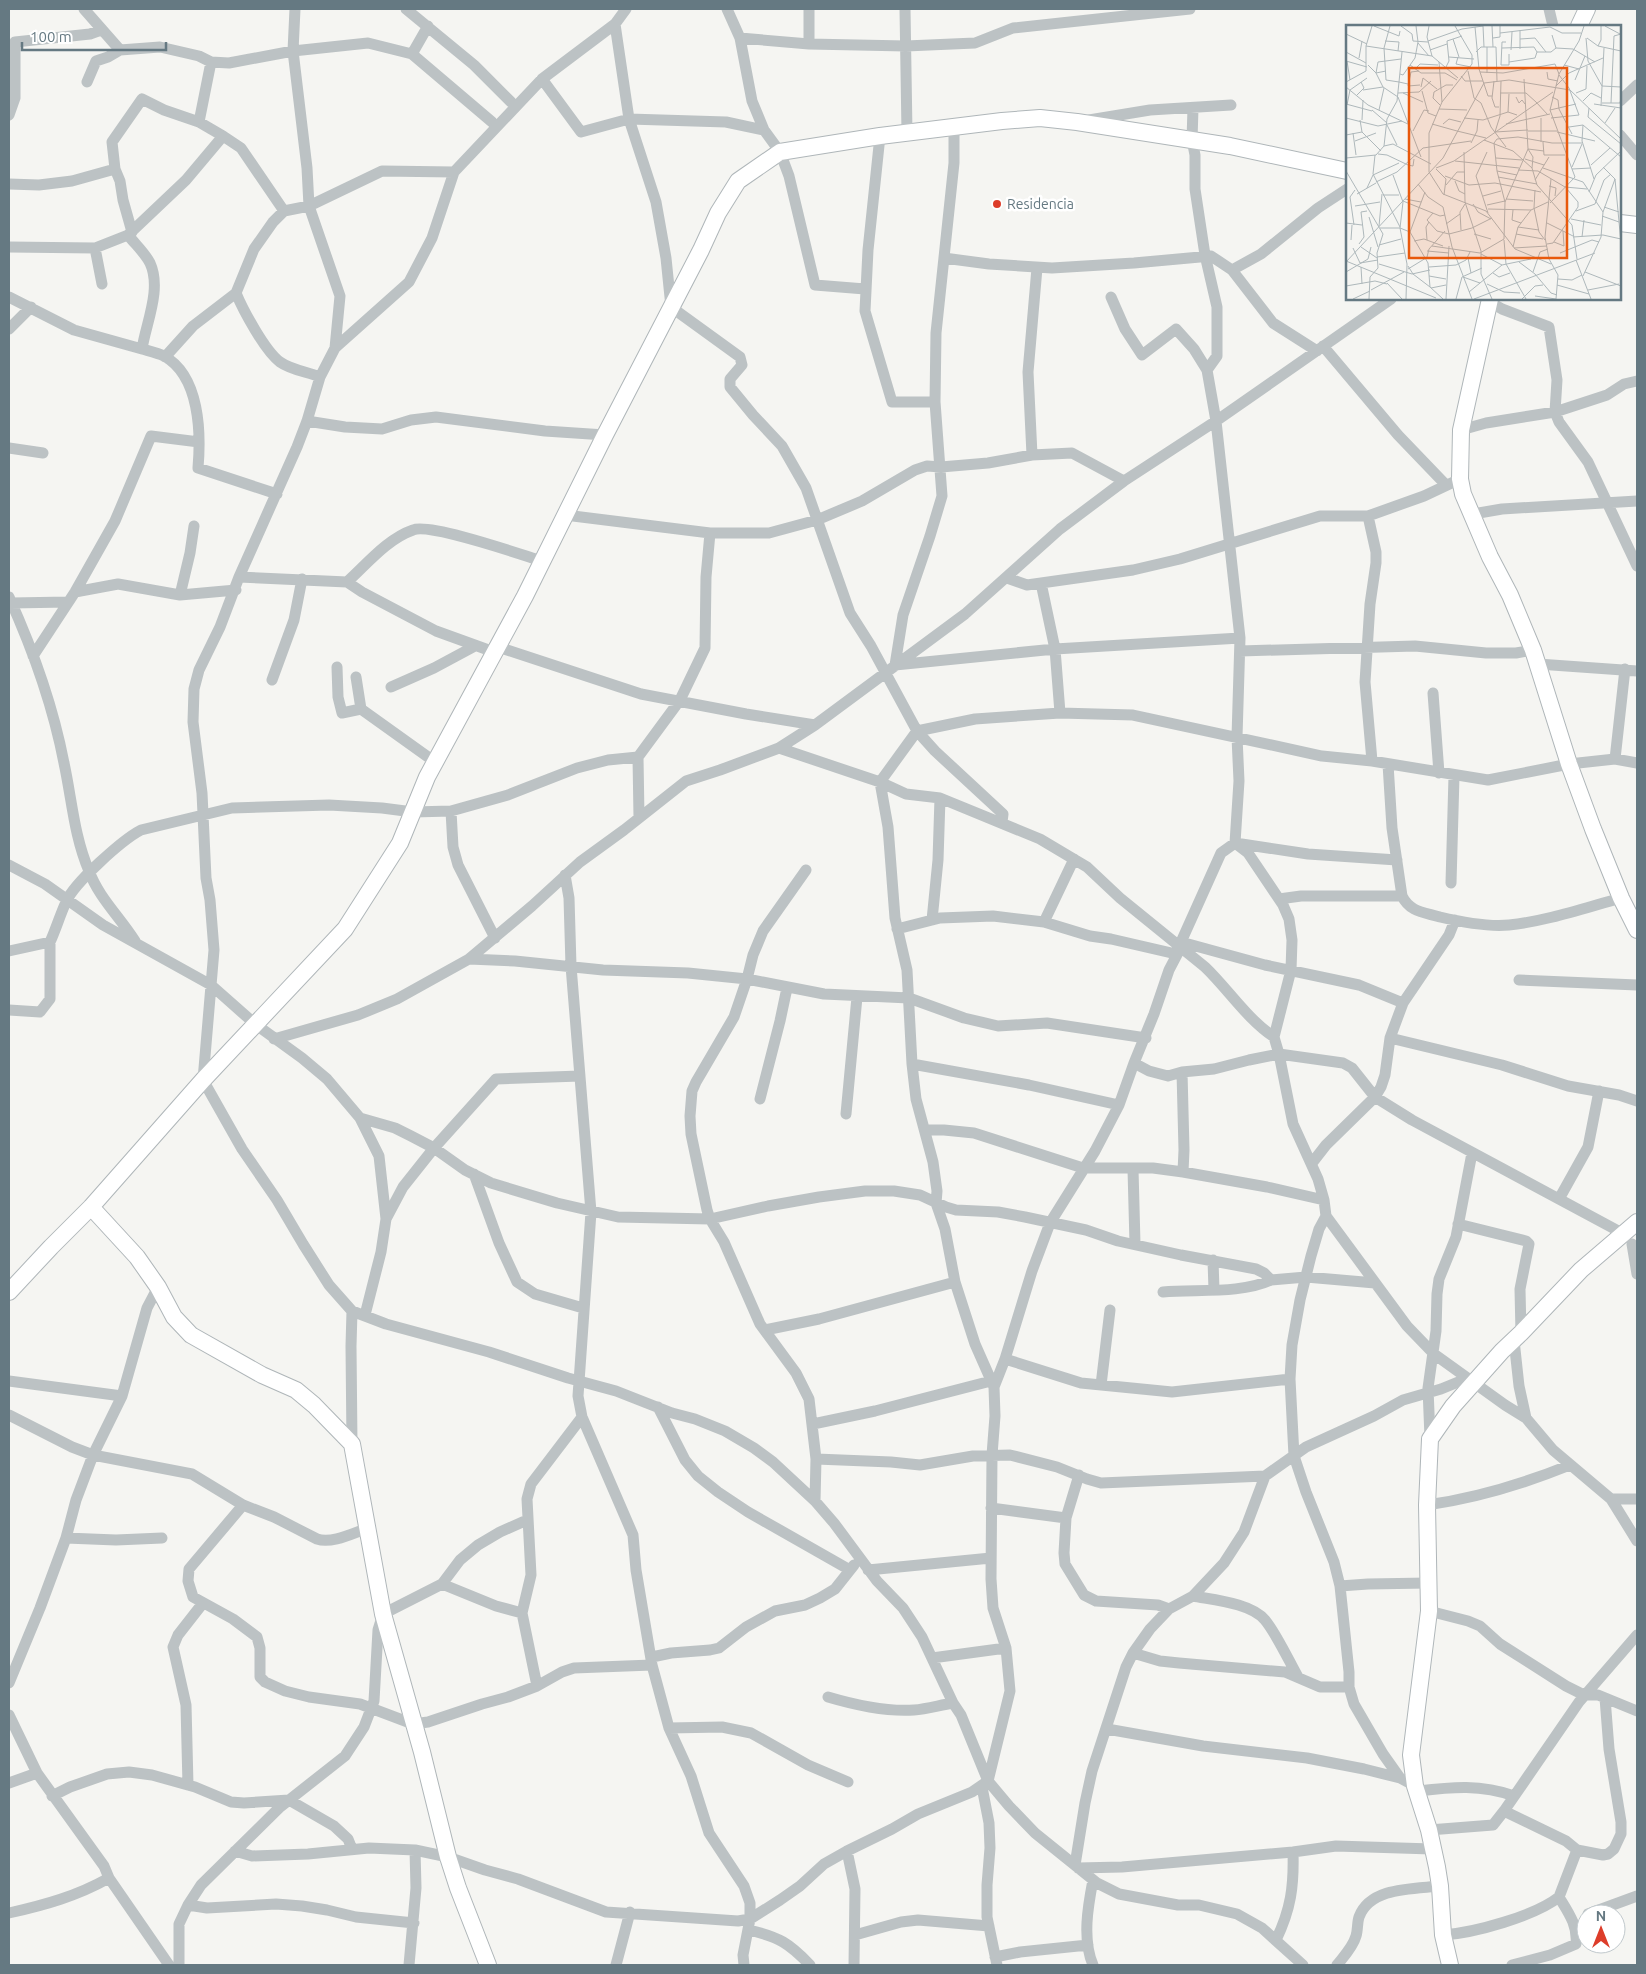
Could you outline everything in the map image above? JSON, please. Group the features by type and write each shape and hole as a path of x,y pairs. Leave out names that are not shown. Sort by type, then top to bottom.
{"street":[{"path":"84,9 120,50"},
{"path":"296,9 293,51 307,168 309,206 340,296 335,348"},
{"path":"406,9 474,65 511,102"},
{"path":"626,9 615,24 542,79 454,172 432,238 409,282 335,348 320,377 307,421 277,494 199,670 194,689 194,722 204,814 206,878 214,950 203,1080 242,1149 277,1200 329,1285 352,1311 386,1324 489,1352 578,1381 616,1391 725,1431 773,1462 815,1501 834,1523 877,1581 903,1608 922,1637 953,1703 961,1715 985,1784 990,1848 986,1902 996,1961 1020,1952 1088,1945"},
{"path":"727,9 740,38 752,101 764,130 780,152 789,176 815,285 865,289"},
{"path":"809,9 809,44"},
{"path":"905,9 907,133"},
{"path":"740,38 809,44 906,46 975,43 1013,28 1190,9"},
{"path":"1549,9 1553,25"},
{"path":"1579,25 1587,9"},
{"path":"615,24 630,119 656,202 666,258 671,307 740,357 742,365 730,379 730,386 753,415 782,446 806,488 850,613 890,669 917,731 935,751 1003,814 1002,822"},
{"path":"412,54 428,26"},
{"path":"9,116 15,98 15,42 90,34 101,30"},
{"path":"87,82 96,61 120,50 160,47 199,56 211,62 229,63 293,51 368,43 412,54 492,122"},
{"path":"199,122 211,62"},
{"path":"542,79 581,132 630,119 726,122 764,130"},
{"path":"1621,100 1637,85"},
{"path":"142,349 153,300 154,284 151,265 130,234 120,181 115,169 112,142 142,99 164,110 199,122 241,148 284,211"},
{"path":"1077,122 1150,110 1231,106"},
{"path":"1193,108 1192,140 1195,156 1195,189 1205,255 1217,307 1216,356 1207,370"},
{"path":"9,1292 50,1247 91,1207 203,1080 345,930 400,842 435,762 542,561 701,250 718,213 738,181 780,152 954,126 1040,118 1192,140 1346,171"},
{"path":"890,669 903,615 942,496 935,402 936,333 954,163 954,126"},
{"path":"9,247 95,248 130,234 186,180 223,136"},
{"path":"880,136 868,250 865,311 892,402 935,402"},
{"path":"1621,136 1637,155"},
{"path":"9,184 39,185 72,181 115,169"},
{"path":"165,357 193,326 236,293 254,249 273,222 284,211 309,206 382,171 454,172"},
{"path":"1232,270 1261,254 1318,208 1346,189"},
{"path":"1621,223 1637,225"},
{"path":"95,248 102,284"},
{"path":"944,258 1037,268 1134,263 1205,255 1211,256 1232,270 1273,322 1320,349 1398,435 1453,482 1463,494 1490,557 1510,595 1535,657 1569,764 1621,898 1637,930"},
{"path":"1032,455 1028,372 1037,268"},
{"path":"236,293 255,330 278,361 320,377"},
{"path":"9,297 74,330 165,357 182,373 194,398 198,418 198,468 277,494"},
{"path":"1111,297 1125,329 1142,355 1176,329 1194,349 1207,370 1216,421 1240,638 1237,736 1240,781 1235,843"},
{"path":"274,1039 358,1015 397,999 469,960 580,862 686,781 778,748 815,725 965,614 1060,528 1124,481 1216,421 1390,300"},
{"path":"1453,482 1470,383 1490,300 1502,309 1549,328 1557,380 1555,412 1559,422 1588,462 1637,566"},
{"path":"9,329 30,307"},
{"path":"1461,430 1486,423 1555,412 1607,395 1624,384 1637,380"},
{"path":"307,421 345,427 382,429 411,420 436,417 545,431 605,435"},
{"path":"33,656 75,592 115,521 151,436 199,442"},
{"path":"9,448 43,452"},
{"path":"565,515 710,533 769,533 817,520 862,501 915,470 927,466 941,467 988,463 1032,455 1072,453 1124,481"},
{"path":"1007,578 1027,585 1142,568 1180,560 1320,516 1368,516 1424,496 1453,482"},
{"path":"1473,514 1502,509 1637,501"},
{"path":"1368,516 1376,552 1370,604 1365,682 1372,761"},
{"path":"180,595 194,526"},
{"path":"347,582 396,538 415,528 436,529 542,561"},
{"path":"639,817 638,757 680,700 705,648 706,577 710,533"},
{"path":"239,577 347,582 362,592 436,631 475,646 496,650 641,694 815,725"},
{"path":"272,680 294,620 302,580"},
{"path":"1041,583 1055,649 1060,713"},
{"path":"75,592 118,584 180,595 236,590"},
{"path":"68,602 10,600 33,656 54,719 80,849 99,892 136,942"},
{"path":"890,669 1055,649 1240,638"},
{"path":"391,687 434,668 475,646"},
{"path":"1240,651 1415,646 1486,653 1516,653 1637,671"},
{"path":"337,667 338,697 342,713 361,709"},
{"path":"1615,759 1625,669"},
{"path":"356,677 361,709 435,762"},
{"path":"1434,693 1439,773"},
{"path":"985,1784 1010,1691 1006,1648 993,1608 991,1508 995,1416 992,1384 975,1344 955,1282 945,1229 936,1203 937,1191 932,1162 916,1099 912,1064 907,970 897,929 888,828 880,782 917,731 976,719 1060,713 1132,715 1237,736 1279,748 1322,756 1372,761 1454,776 1488,780 1569,764 1615,759 1637,762"},
{"path":"778,748 880,782 906,794 940,798 1040,839 1074,858 1205,967 1246,1012 1274,1037"},
{"path":"9,1010 40,1012 50,998 50,942 66,900 89,873 130,836 141,830 232,808 329,805 413,812 451,811 508,795 577,768 608,760 638,757"},
{"path":"1388,764 1389,803 1402,896 1407,906 1422,912 1455,920 1507,925 1548,918 1621,898"},
{"path":"1450,883 1454,776"},
{"path":"932,920 938,860 940,798"},
{"path":"451,811 453,847 458,865 495,938"},
{"path":"1235,843 1248,853 1279,899 1289,919 1292,940 1291,970 1274,1037 1293,1124 1312,1163 1324,1200 1326,1216 1407,1326 1434,1354 1526,1418 1553,1450 1611,1499 1637,1541"},
{"path":"812,1424 992,1384 1005,1360 1032,1271 1050,1222 1095,1151 1120,1105 1134,1063 1146,1038 1169,970 1221,853 1235,843 1308,854 1397,860"},
{"path":"1044,922 1074,858"},
{"path":"9,865 45,884 103,925 211,985 255,1024 302,1058 327,1079 360,1118 379,1156 386,1219 381,1252 365,1315"},
{"path":"806,870 763,931 753,955 734,1017 713,1051 692,1092 690,1116 691,1134 710,1219 724,1242 753,1310 803,1385 809,1399 816,1460 815,1501"},
{"path":"565,875 570,898 571,966 592,1212 583,1308 578,1396 582,1417 632,1535 636,1570 652,1661 669,1728 691,1776 709,1832 744,1886 750,1903 744,1965"},
{"path":"1279,899 1301,896 1402,896"},
{"path":"897,929 932,920 992,916 1044,922 1090,936 1180,948 1359,984 1403,1003"},
{"path":"1312,1163 1326,1145 1375,1097 1382,1087 1390,1038 1403,1003 1449,935 1455,920"},
{"path":"9,951 50,942"},
{"path":"469,960 515,961 603,970 688,973 747,979 824,994 909,998 964,1018 998,1026 1047,1023 1146,1038"},
{"path":"1519,980 1637,985"},
{"path":"760,1099 780,1021 786,988"},
{"path":"846,1114 857,997"},
{"path":"1390,1038 1502,1064 1568,1086 1619,1095 1637,1101"},
{"path":"1134,1063 1168,1076 1182,1072 1214,1070 1279,1054 1343,1063 1352,1068 1375,1097 1472,1153 1559,1199 1628,1240 1637,1274"},
{"path":"912,1064 1029,1085 1120,1105"},
{"path":"1182,1072 1183,1172"},
{"path":"386,1219 403,1187 434,1148 496,1079 580,1076"},
{"path":"1559,1199 1588,1147 1599,1092"},
{"path":"360,1118 395,1128 434,1148 491,1183 528,1195 618,1218 710,1219 768,1206 865,1191 908,1192 956,1210 998,1212 1050,1222 1086,1230 1118,1241 1256,1269 1264,1273 1271,1280"},
{"path":"925,1130 974,1133 1083,1168 1153,1168 1267,1187 1324,1200"},
{"path":"1450,1965 1443,1936 1440,1886 1429,1830 1416,1789 1412,1755 1429,1611 1427,1505 1430,1438 1429,1393 1438,1308 1437,1294 1439,1279 1456,1237 1472,1153"},
{"path":"1133,1169 1135,1244"},
{"path":"474,1174 499,1242 517,1282 535,1294 583,1308"},
{"path":"91,1207 137,1257 158,1287 174,1317 191,1335 262,1375 296,1390 314,1404 352,1444"},
{"path":"1326,1216 1319,1229 1296,1322 1290,1379 1294,1456 1334,1562 1340,1586 1349,1687 1354,1704 1383,1754 1400,1778 1416,1789 1474,1787 1495,1789 1514,1796"},
{"path":"1430,1438 1470,1380 1518,1337 1581,1270 1628,1240 1637,1222"},
{"path":"1458,1224 1526,1241 1529,1244 1520,1289 1518,1337 1519,1386 1526,1418"},
{"path":"1213,1260 1214,1290"},
{"path":"1163,1292 1255,1286 1271,1280 1306,1277 1375,1283"},
{"path":"765,1330 819,1319 955,1282"},
{"path":"9,1683 66,1538 76,1500 93,1455 122,1396 146,1308 158,1287"},
{"path":"1101,1385 1110,1310"},
{"path":"352,1311 350,1346 352,1444 383,1614 398,1664 448,1857 488,1965"},
{"path":"1005,1360 1081,1383 1172,1392 1290,1379"},
{"path":"1076,1866 1085,1803 1092,1771 1126,1667 1133,1653 1150,1629 1169,1609 1193,1596 1224,1563 1244,1532 1266,1476 1306,1447 1374,1416 1403,1400 1470,1380"},
{"path":"9,1381 122,1396"},
{"path":"658,1407 685,1460 698,1476 748,1512 850,1570"},
{"path":"9,1415 72,1447 93,1455 192,1474 243,1505 274,1517 322,1541 368,1528"},
{"path":"538,1686 522,1613 531,1575 527,1499 532,1484 582,1417"},
{"path":"816,1460 891,1462 920,1465 957,1458 992,1455 1010,1456 1057,1467 1101,1483 1266,1476"},
{"path":"1427,1505 1462,1500 1513,1487 1570,1465"},
{"path":"1079,1475 1066,1518 1064,1553 1065,1564 1084,1595 1096,1601 1158,1605 1169,1609"},
{"path":"1611,1499 1637,1499"},
{"path":"243,1505 189,1569 188,1581 193,1597 245,1627 257,1637 260,1648 260,1677 265,1682 284,1691 372,1708 413,1724 428,1722 508,1697 538,1686 562,1672 574,1668 652,1661 671,1653 719,1648 746,1627 775,1611 805,1605 835,1589 860,1557"},
{"path":"991,1508 1066,1518"},
{"path":"179,1965 179,1924 201,1885 289,1800 345,1756 364,1727 372,1708 378,1630 383,1614 442,1584 460,1560 478,1544 527,1520"},
{"path":"66,1538 116,1540 162,1538"},
{"path":"868,1570 991,1558"},
{"path":"1340,1586 1428,1583"},
{"path":"442,1584 496,1606 522,1613"},
{"path":"1193,1596 1238,1605 1253,1611 1265,1619 1298,1677"},
{"path":"188,1785 186,1705 173,1648 178,1635 203,1603"},
{"path":"1429,1611 1480,1626 1500,1644 1566,1686 1584,1695 1598,1695 1637,1711"},
{"path":"1429,1830 1493,1825 1584,1695 1637,1635"},
{"path":"932,1658 1006,1648"},
{"path":"1133,1653 1160,1660 1285,1672 1320,1688 1349,1687"},
{"path":"376,1666 398,1664"},
{"path":"828,1698 857,1706 885,1709 913,1710 953,1703"},
{"path":"1504,1811 1566,1841 1577,1850 1603,1855 1608,1854 1614,1849 1621,1834 1621,1822 1609,1749 1605,1698"},
{"path":"9,1716 37,1773 52,1796 83,1835 104,1866 109,1878 169,1965"},
{"path":"669,1728 722,1726 751,1733 808,1765 848,1782"},
{"path":"1107,1729 1194,1744 1327,1761 1400,1778"},
{"path":"52,1796 70,1787 107,1774 129,1772 152,1775 188,1785 231,1802 289,1800 334,1826 348,1839 352,1850"},
{"path":"9,1783 37,1773"},
{"path":"749,1924 824,1864 918,1814 985,1784"},
{"path":"985,1784 1036,1834 1093,1880 1119,1894 1178,1905 1199,1906 1237,1914 1262,1928 1303,1965"},
{"path":"1076,1866 1122,1867 1293,1852 1336,1846 1432,1849"},
{"path":"235,1851 252,1856 385,1848 415,1850 448,1857 518,1879 606,1912 630,1912 699,1920 738,1921 749,1924 766,1934 784,1941 810,1965"},
{"path":"409,1965 416,1888 415,1850"},
{"path":"1443,1936 1477,1930 1513,1918 1543,1906 1559,1897 1577,1850"},
{"path":"847,1851 855,1888 854,1965"},
{"path":"1276,1940 1290,1908 1293,1882 1293,1852"},
{"path":"9,1913 86,1891 109,1878"},
{"path":"1093,1880 1089,1906 1088,1945 1093,1965"},
{"path":"1338,1965 1356,1939 1358,1919 1364,1908 1373,1898 1389,1893 1440,1886"},
{"path":"1615,1904 1637,1896"},
{"path":"1512,1965 1550,1956 1574,1946 1577,1937 1573,1920 1559,1897"},
{"path":"188,1905 207,1908 276,1904 302,1906 356,1917 414,1923"},
{"path":"616,1965 630,1912"},
{"path":"855,1935 901,1922 918,1920 989,1926"}],"place":[{"name":"Residencia","path":"997,204"}]}
